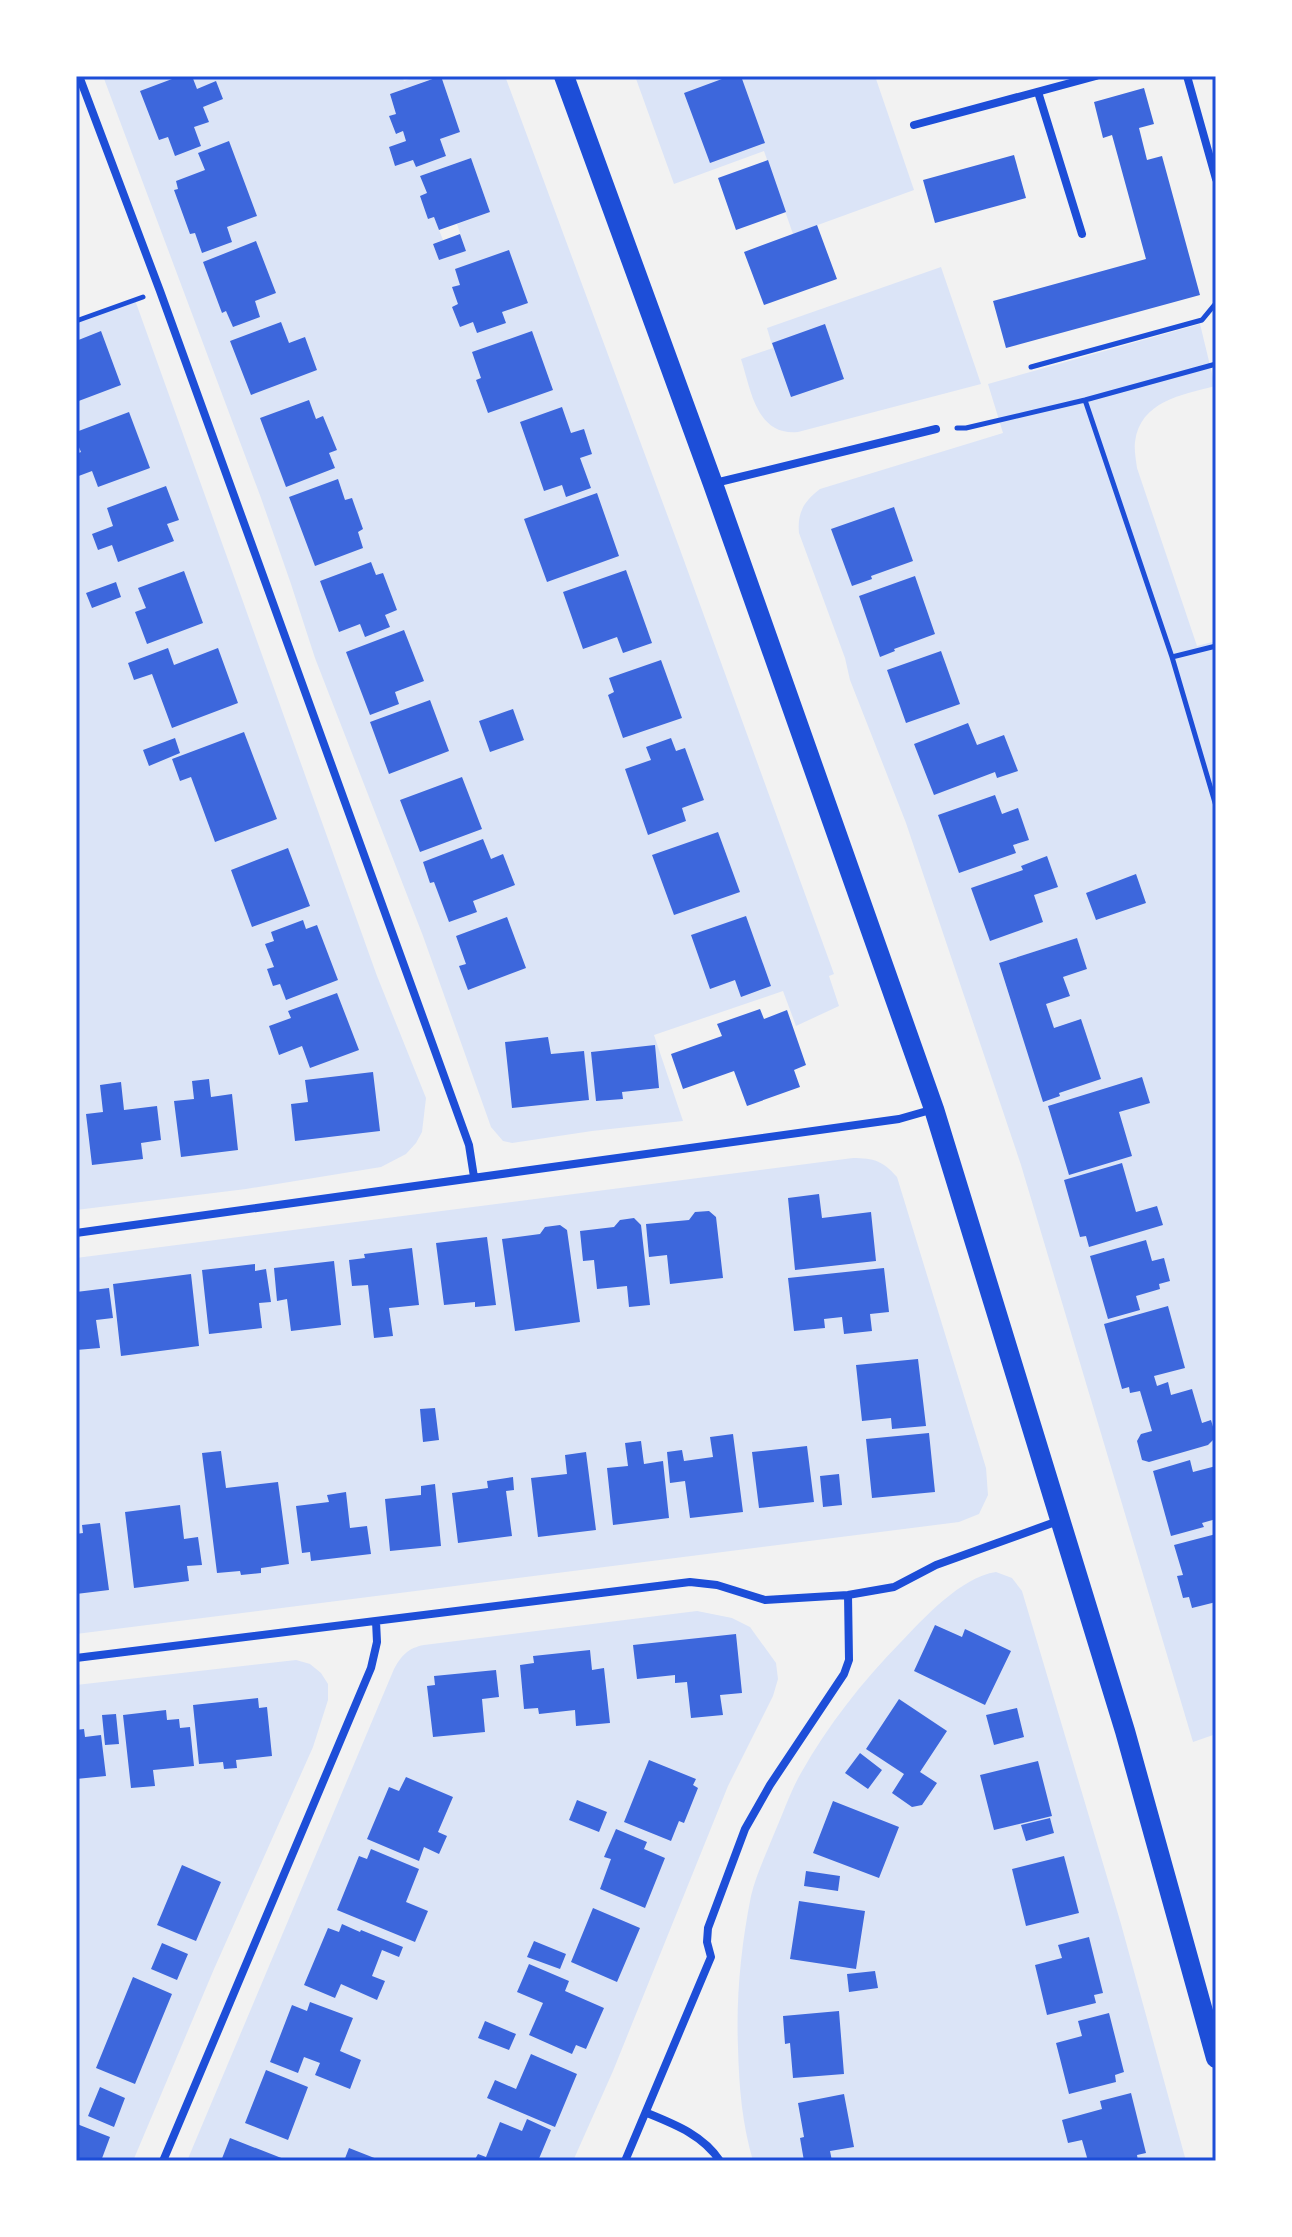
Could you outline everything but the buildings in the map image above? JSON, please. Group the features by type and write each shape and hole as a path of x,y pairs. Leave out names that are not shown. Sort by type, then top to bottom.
{"main road":[{"path":"564,76 713,484 934,1109 1125,1731 1216,2058"}],"street":[{"path":"79,76 160,291 469,1145 474,1177"},
{"path":"914,125 1096,76"},
{"path":"1187,76 1216,179"},
{"path":"1038,92 1082,234"},
{"path":"713,484 936,429"},
{"path":"76,1233 899,1119 934,1109"},
{"path":"76,1658 690,1582 717,1585 765,1600 848,1595 894,1587 936,1565 1061,1520"},
{"path":"625,2161 711,1957 707,1942 708,1928 745,1829 770,1785 844,1674 849,1660 848,1595"},
{"path":"163,2161 371,1668 377,1642 376,1621"},
{"path":"647,2113 698,2138 720,2161"}],"path":[{"path":"76,321 160,291"},
{"path":"1031,367 1202,320 1216,303"},
{"path":"936,429 966,428 1216,364"},
{"path":"1085,400 1172,657 1216,806"},
{"path":"1172,657 1216,646"}],"shaded area":[{"path":"103,76 402,76 404,81 418,76 440,76 390,94 396,114 390,116 397,134 403,131 406,141 389,148 395,166 413,160 416,167 446,156 440,139 460,132 441,76 505,76 834,974 829,976 839,1006 796,1026 783,991 654,1035 683,1121 512,1143 503,1141 491,1127 423,936 315,658 261,498","holes":["471,158 490,212 457,224 466,251 439,260 433,244 443,240 434,217 428,219 427,193 420,176"]},
{"path":"635,76 875,76 914,190 793,234 764,151 674,184"},
{"path":"941,267 981,384 798,432 773,427 764,419 752,397 741,359 773,348 767,328"},
{"path":"135,300 377,976 426,1098 422,1132 416,1143 406,1154 381,1167 246,1189 76,1210 76,321"},
{"path":"1200,324 1215,386 1177,397 1154,409 1139,428 1135,445 1137,468 1197,646 1216,641 1216,1734 1193,1742 1021,1165 906,823 850,680 845,658 799,533 803,508 820,489 1003,433 988,384","holes":["1077,938 1087,969 1063,977 1046,1004 1050,1018 1019,1027 999,963"]},
{"path":"853,1158 878,1162 897,1177 986,1468 988,1495 979,1514 959,1522 76,1634 76,1258"},
{"path":"996,1572 1012,1578 1022,1591 1121,1924 1186,2161 753,2161 740,2091 740,1972 753,1888 790,1795 834,1721 886,1658 944,1600 983,1575"},
{"path":"697,1611 732,1618 750,1627 776,1663 778,1679 773,1696 728,1786 613,2071 573,2161 187,2161 394,1669 403,1656 424,1645"},
{"path":"296,1660 310,1664 328,1684 328,1700 313,1747 133,2161 76,2161 76,1685"}]}
